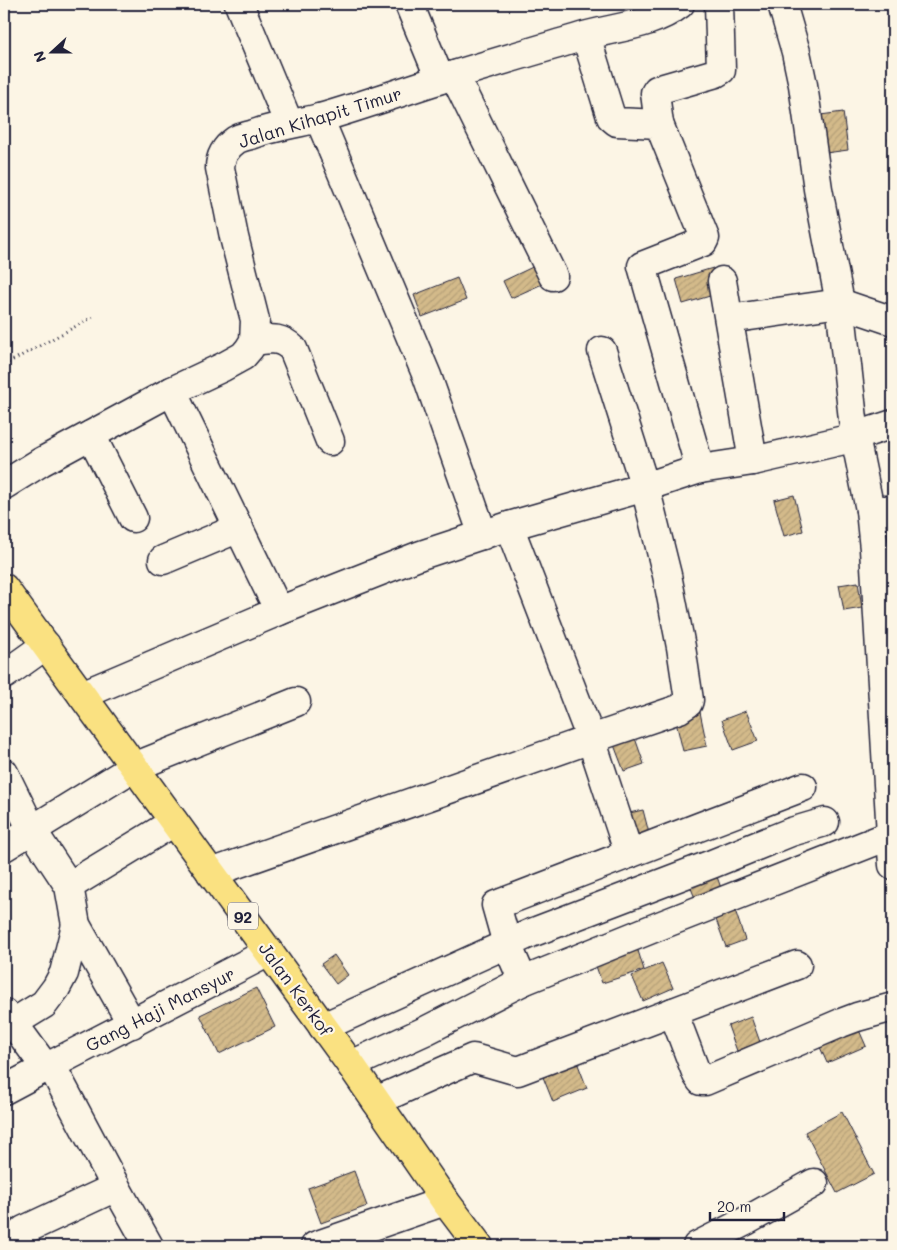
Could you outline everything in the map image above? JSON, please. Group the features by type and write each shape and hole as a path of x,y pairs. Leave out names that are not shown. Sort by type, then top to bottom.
{"main road":[{"name":"Jalan Kerkof","path":"4,588 324,1027 445,1201 479,1246"}],"street":[{"path":"239,4 289,124"},
{"path":"408,4 553,276"},
{"name":"Jalan Kihapit Timur","path":"254,341 255,320 234,237 220,168 220,159 229,146 238,139 289,124 320,118 447,77 586,36 641,22 671,11 680,4"},
{"path":"700,469 642,268 643,265 703,242 705,238 659,124 655,92 722,70 719,4"},
{"path":"782,4 796,52 803,85 818,189 840,303 855,437 881,510 874,549 893,865"},
{"path":"586,36 611,117 617,122 659,124"},
{"path":"320,118 427,376 483,535"},
{"path":"722,281 754,461"},
{"path":"729,319 840,303 893,320"},
{"path":"4,485 41,462 172,391 223,368 244,356 254,341 279,340 287,343 293,349 330,441"},
{"path":"211,872 679,709 688,704 681,647 667,575 645,487 602,352"},
{"path":"172,391 279,610"},
{"path":"82,695 279,610 421,556 509,526 645,487 700,469 754,461 855,437 893,424"},
{"path":"92,435 133,518"},
{"path":"509,526 591,739 629,854"},
{"path":"163,560 238,528"},
{"path":"4,674 46,645"},
{"path":"4,847 134,767 296,702"},
{"path":"4,773 32,830 69,886 76,925 132,1024"},
{"path":"523,980 507,944 496,905 792,792 791,832"},
{"path":"69,886 174,822"},
{"path":"324,1027 531,933 703,868 791,832 825,822"},
{"path":"351,1065 425,1031 523,980 892,835"},
{"path":"76,925 64,973 56,988 44,1004 9,1018 48,1066 149,1246"},
{"name":"Gang Haji Mansyur","path":"4,1090 269,952"},
{"path":"376,1101 473,1058 518,1071 796,965"},
{"path":"673,1012 697,1076 701,1081 705,1081 841,1023 893,1007"},
{"path":"697,1246 814,1183"},
{"path":"19,1246 17,1242 24,1230 116,1187"},
{"path":"315,1246 445,1201"}],"path":[{"path":"4,365 92,318"}],"building":[{"path":"889,99 893,99 893,122 890,122"},
{"path":"843,112 848,150 818,154 813,116"},
{"path":"893,138 893,155 888,139"},
{"path":"541,263 549,281 511,298 503,281"},
{"path":"713,268 720,293 683,304 676,279"},
{"path":"457,278 466,300 422,317 414,295"},
{"path":"794,495 803,531 784,536 774,500"},
{"path":"858,582 862,608 844,611 839,585"},
{"path":"746,711 758,741 733,750 722,720"},
{"path":"700,712 707,746 683,751 675,718"},
{"path":"635,738 644,764 624,771 614,745"},
{"path":"643,810 650,837 627,842 620,815"},
{"path":"715,871 721,888 695,898 688,881"},
{"path":"734,907 745,940 726,947 714,914"},
{"path":"635,941 644,970 602,983 592,955"},
{"path":"334,955 348,975 336,984 321,964"},
{"path":"662,963 673,988 643,1001 632,976"},
{"path":"256,988 275,1027 219,1054 200,1015"},
{"path":"751,1017 760,1042 737,1051 728,1026"},
{"path":"855,1021 866,1046 827,1063 816,1038"},
{"path":"577,1062 587,1088 553,1102 543,1077"},
{"path":"842,1112 874,1174 837,1193 805,1132"},
{"path":"354,1171 367,1206 321,1223 308,1188"}]}
